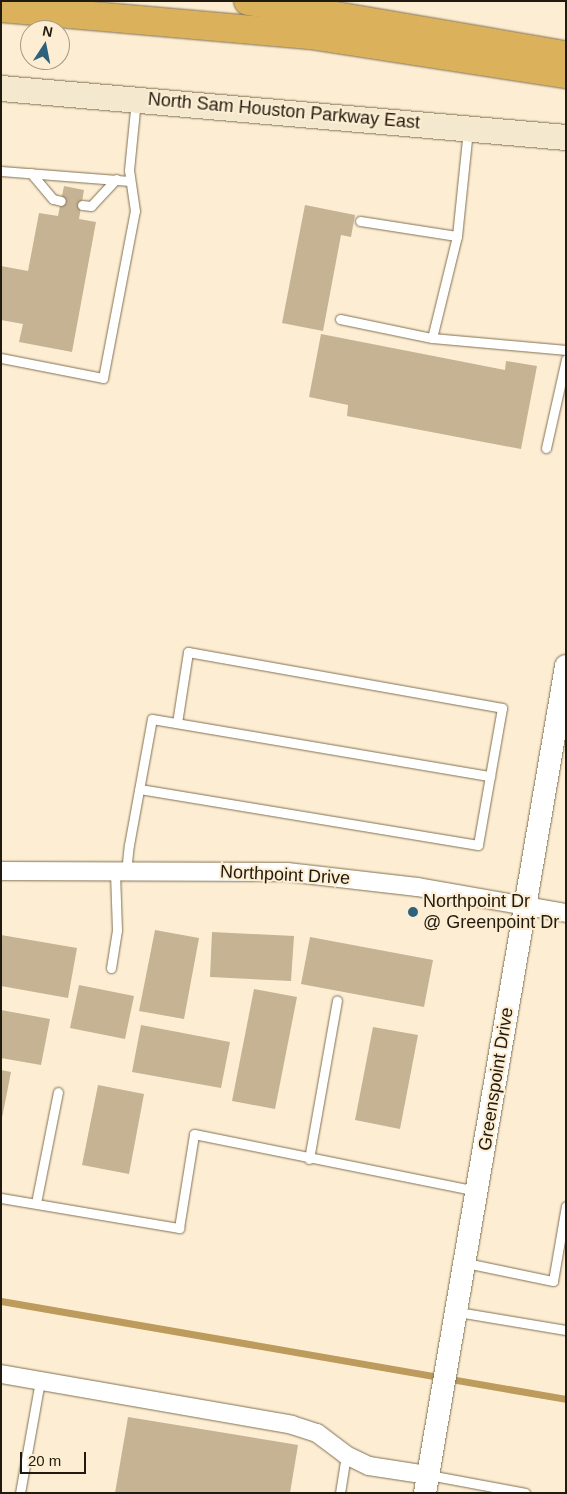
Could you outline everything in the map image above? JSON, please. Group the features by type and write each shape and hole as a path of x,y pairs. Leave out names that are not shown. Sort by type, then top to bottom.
{"highway":[{"path":"248,1 504,54 566,74"},
{"path":"1,8 504,54 566,56"}],"main road":[{"name":"North Sam Houston Parkway East","path":"1,88 136,98 566,137"}],"street":[{"name":"Greenspoint Drive","path":"427,1484 457,1318 566,666"},
{"name":"Northpoint Drive","path":"1,871 287,872 417,887 566,913"},
{"path":"1,1374 292,1425 317,1433 346,1455 369,1466 427,1484"}],"lane":[{"path":"1,358 103,378 135,211 128,170 136,98"},
{"path":"432,338 457,236 469,128"},
{"path":"1,171 130,181"},
{"path":"31,173 53,199 61,201"},
{"path":"82,205 91,206 116,180"},
{"path":"360,221 457,236"},
{"path":"340,319 432,338 566,350"},
{"path":"546,448 566,359"},
{"path":"140,789 478,845 502,708 188,652 176,723"},
{"path":"111,968 117,930 120,872 140,789 152,719 490,776"},
{"path":"309,1158 337,1000"},
{"path":"36,1203 58,1092"},
{"path":"1,1198 179,1228 194,1134 478,1192"},
{"path":"466,1263 553,1281 566,1206"},
{"path":"457,1318 566,1330"},
{"path":"20,1493 40,1381"},
{"path":"340,1493 346,1455"},
{"path":"427,1484 525,1493"}],"building":[{"path":"64,186 84,190 79,219 96,222 72,352 19,342 23,324 1,320 1,266 28,271 39,213 58,216"},
{"path":"305,205 355,215 351,237 341,235 323,331 282,323"},
{"path":"321,334 505,370 506,361 537,366 521,449 347,416 348,405 309,397"},
{"path":"155,930 199,938 184,1019 139,1011"},
{"path":"212,932 294,936 291,981 210,977"},
{"path":"1,935 77,948 68,998 1,986"},
{"path":"310,937 433,960 424,1007 301,984"},
{"path":"79,985 134,996 125,1039 70,1028"},
{"path":"254,989 297,997 275,1109 232,1101"},
{"path":"1,1010 50,1019 41,1065 1,1058"},
{"path":"141,1025 230,1042 221,1088 132,1072"},
{"path":"373,1027 418,1035 400,1129 355,1120"},
{"path":"1,1070 11,1072 2,1118 1,1118"},
{"path":"98,1085 144,1094 129,1174 82,1165"},
{"path":"128,1417 298,1445 290,1493 115,1493"}],"waterway":[{"path":"1,1301 566,1399"}],"place":[{"name":"Northpoint Dr @ Greenpoint Dr","path":"413,912"}]}
